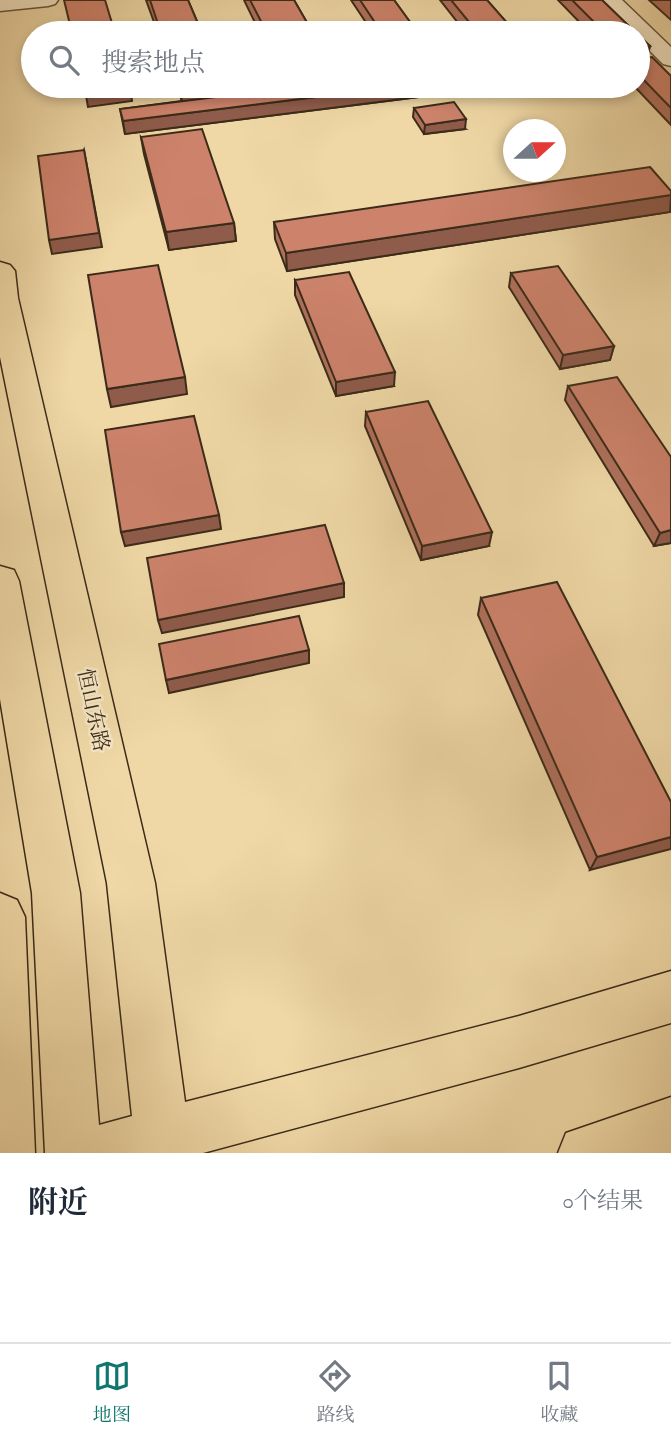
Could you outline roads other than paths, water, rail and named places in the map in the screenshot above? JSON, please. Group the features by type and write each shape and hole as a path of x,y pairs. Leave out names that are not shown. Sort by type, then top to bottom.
{"main road":[{"name":"恒山东路","path":"0,271 3,298 131,883 164,1144"},
{"path":"0,581 56,892 73,1153"},
{"path":"0,917 7,1153"},
{"path":"97,1153 164,1144 671,997"},
{"path":"586,1153 671,1125"}],"street":[{"path":"0,5 48,0"},
{"path":"610,0 632,21"},
{"path":"650,39 671,59"}]}
